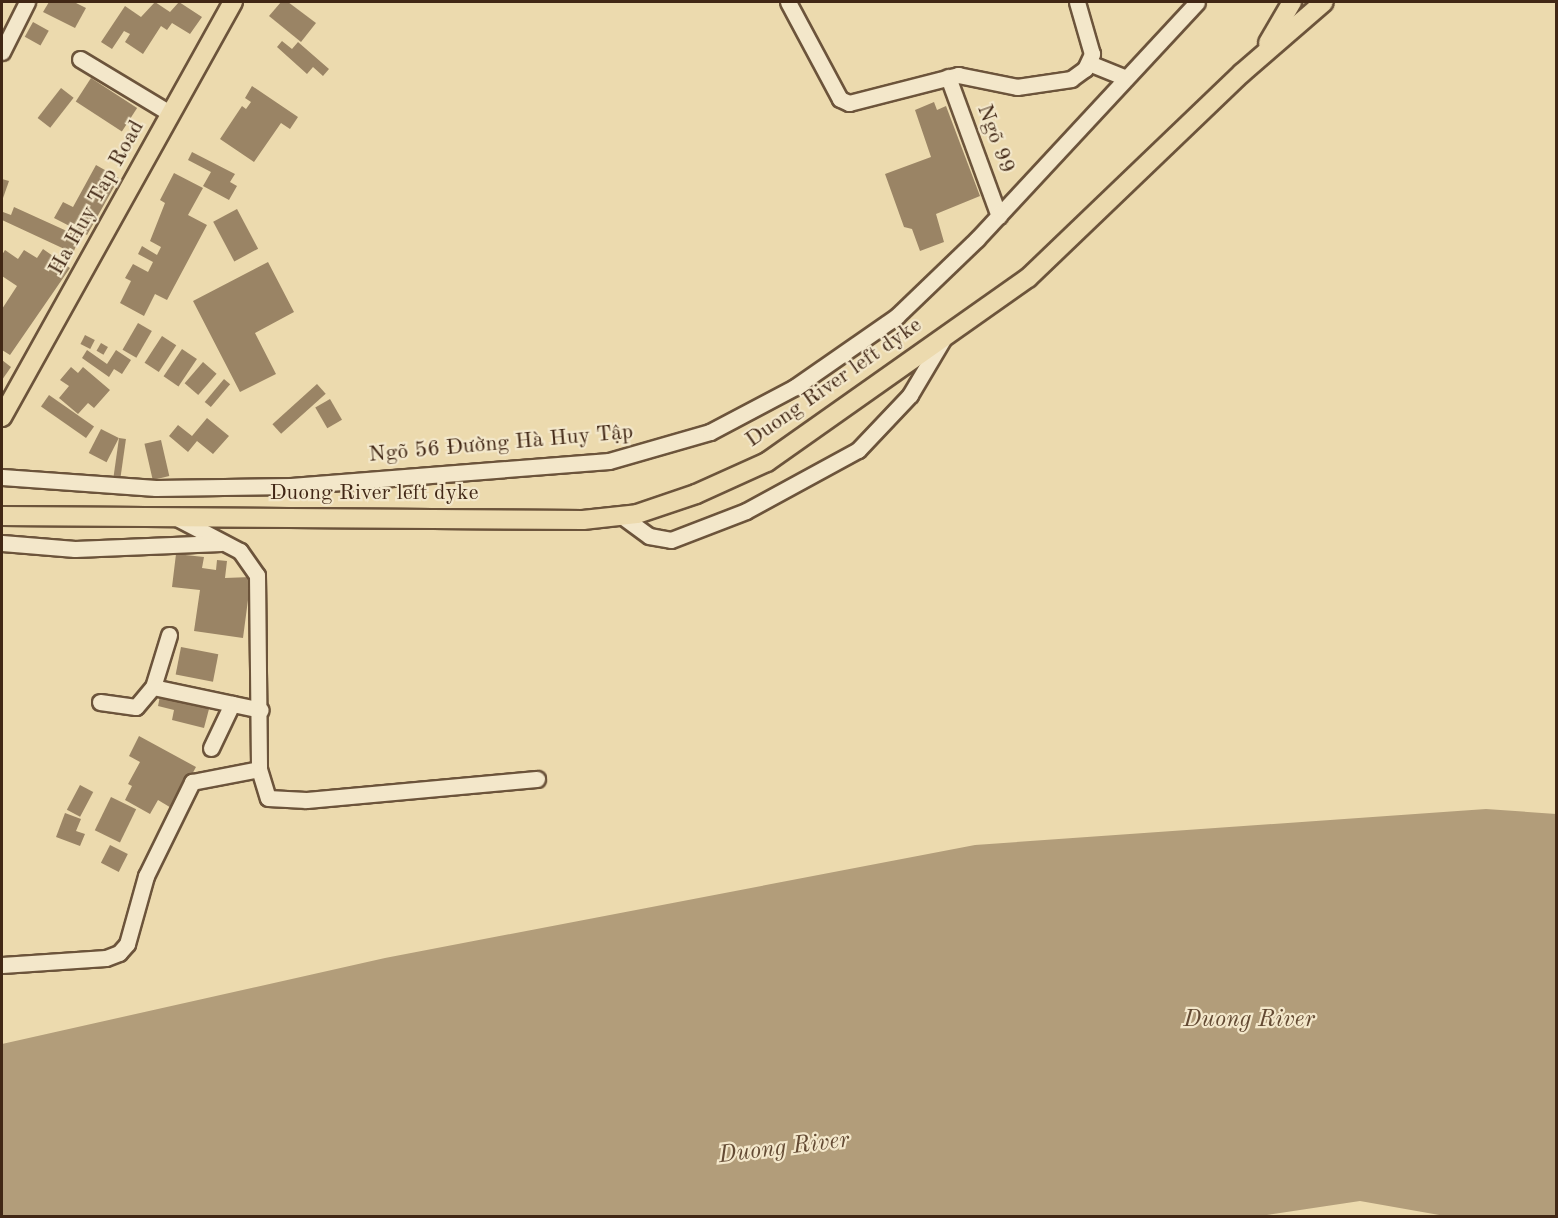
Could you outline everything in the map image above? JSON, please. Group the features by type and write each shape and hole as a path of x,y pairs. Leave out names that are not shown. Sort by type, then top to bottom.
{"main road":[{"name":"Ha Huy Tap Road","path":"2,417 233,2"},
{"path":"1260,57 1292,2"},
{"name":"Duong River left dyke","path":"2,516 583,520 623,517 696,494 766,462 1029,278 1260,57 1324,2"}],"street":[{"path":"2,52 27,2"},
{"path":"788,2 844,102 958,75 1017,87 1045,85 1071,79 1089,63 1091,46 1077,2"},
{"name":"Ngõ 56 Đường Hà Huy Tập","path":"2,477 114,487 242,489 563,465 646,453 710,432 795,387 897,316 999,216 1197,2"},
{"path":"80,59 171,114"},
{"path":"1089,63 1126,78"},
{"name":"Ngõ 99","path":"948,77 999,216"},
{"path":"623,517 649,536 671,540 746,511 858,450 910,395 945,335"},
{"path":"172,516 240,551 257,575 261,710 260,769 268,798 306,800 537,779"},
{"path":"2,543 75,549 224,543"},
{"path":"100,702 136,707 153,687 170,635"},
{"path":"153,687 261,710"},
{"path":"211,748 232,704"},
{"path":"2,965 106,958 119,953 127,944 146,876 192,782 260,769"}],"water":[{"name":"Duong River","path":"1486,809 1556,814 1556,1216 1445,1216 1360,1201 1260,1216 2,1216 2,1044 385,958 975,845"}],"building":[{"path":"49,2 74,2 86,8 75,28 43,12"},
{"path":"155,2 170,12 179,2 202,17 190,34 172,23 167,30 161,26 143,54 125,42 130,34 124,31 112,49 101,42 125,6 141,17"},
{"path":"281,2 288,2 316,23 301,42 269,16"},
{"path":"33,22 49,31 41,46 25,37"},
{"path":"282,41 292,49 298,42 329,69 323,76 313,67 307,74 277,47"},
{"path":"91,78 137,108 122,131 76,101"},
{"path":"252,86 298,117 290,129 281,123 254,162 220,139 242,106 246,109 251,102 245,98"},
{"path":"61,88 74,98 50,128 38,118"},
{"path":"934,102 937,110 946,106 980,196 936,214 944,242 920,251 912,229 904,227 885,174 931,157 915,110"},
{"path":"192,152 235,174 230,182 237,186 229,200 203,186 211,172 188,160"},
{"path":"96,165 119,178 87,235 54,218 63,202 73,207"},
{"path":"174,173 203,188 188,215 207,225 167,300 155,294 144,316 120,303 131,281 125,278 133,264 148,272 153,262 138,254 142,246 157,255 161,247 150,241 165,203 160,200"},
{"path":"2,179 9,181 2,201"},
{"path":"14,207 80,237 73,253 2,220 3,212 11,215"},
{"path":"237,209 258,249 234,261 213,222"},
{"path":"43,249 70,268 10,355 2,350 2,309 17,286 2,276 2,255 5,250 18,259 24,250 37,258"},
{"path":"268,262 294,312 255,333 276,374 240,392 193,301"},
{"path":"138,323 152,331 136,358 122,350"},
{"path":"85,335 95,340 90,349 80,344"},
{"path":"162,336 176,345 159,372 145,363"},
{"path":"101,343 108,347 103,355 97,351"},
{"path":"182,349 197,359 178,386 164,376"},
{"path":"87,350 107,364 116,350 131,360 122,374 114,369 109,377 82,358"},
{"path":"2,360 11,367 2,380"},
{"path":"203,362 217,374 198,395 185,383"},
{"path":"71,367 78,373 83,367 110,390 94,408 88,403 78,414 59,398 69,386 60,380"},
{"path":"224,379 230,384 211,407 205,402"},
{"path":"317,384 326,394 281,434 272,424"},
{"path":"49,395 94,427 86,438 41,406"},
{"path":"330,399 342,420 327,428 315,408"},
{"path":"207,418 229,436 213,454 197,441 188,452 169,436 178,425 192,436"},
{"path":"101,429 119,438 107,462 89,453"},
{"path":"119,438 126,439 121,478 114,477"},
{"path":"161,440 169,476 153,480 144,444"},
{"path":"176,554 204,557 202,568 216,570 217,560 227,561 225,578 251,577 243,638 194,631 200,590 172,587"},
{"path":"181,647 218,654 213,682 176,674"},
{"path":"160,696 209,709 204,728 172,720 174,710 158,706"},
{"path":"139,736 196,767 173,809 158,800 150,814 125,800 132,786 128,784 140,762 129,756"},
{"path":"80,785 93,792 80,817 67,810"},
{"path":"111,797 136,809 120,843 95,830"},
{"path":"65,813 81,819 76,831 85,834 80,846 56,837"},
{"path":"110,845 128,854 119,872 101,863"}]}
